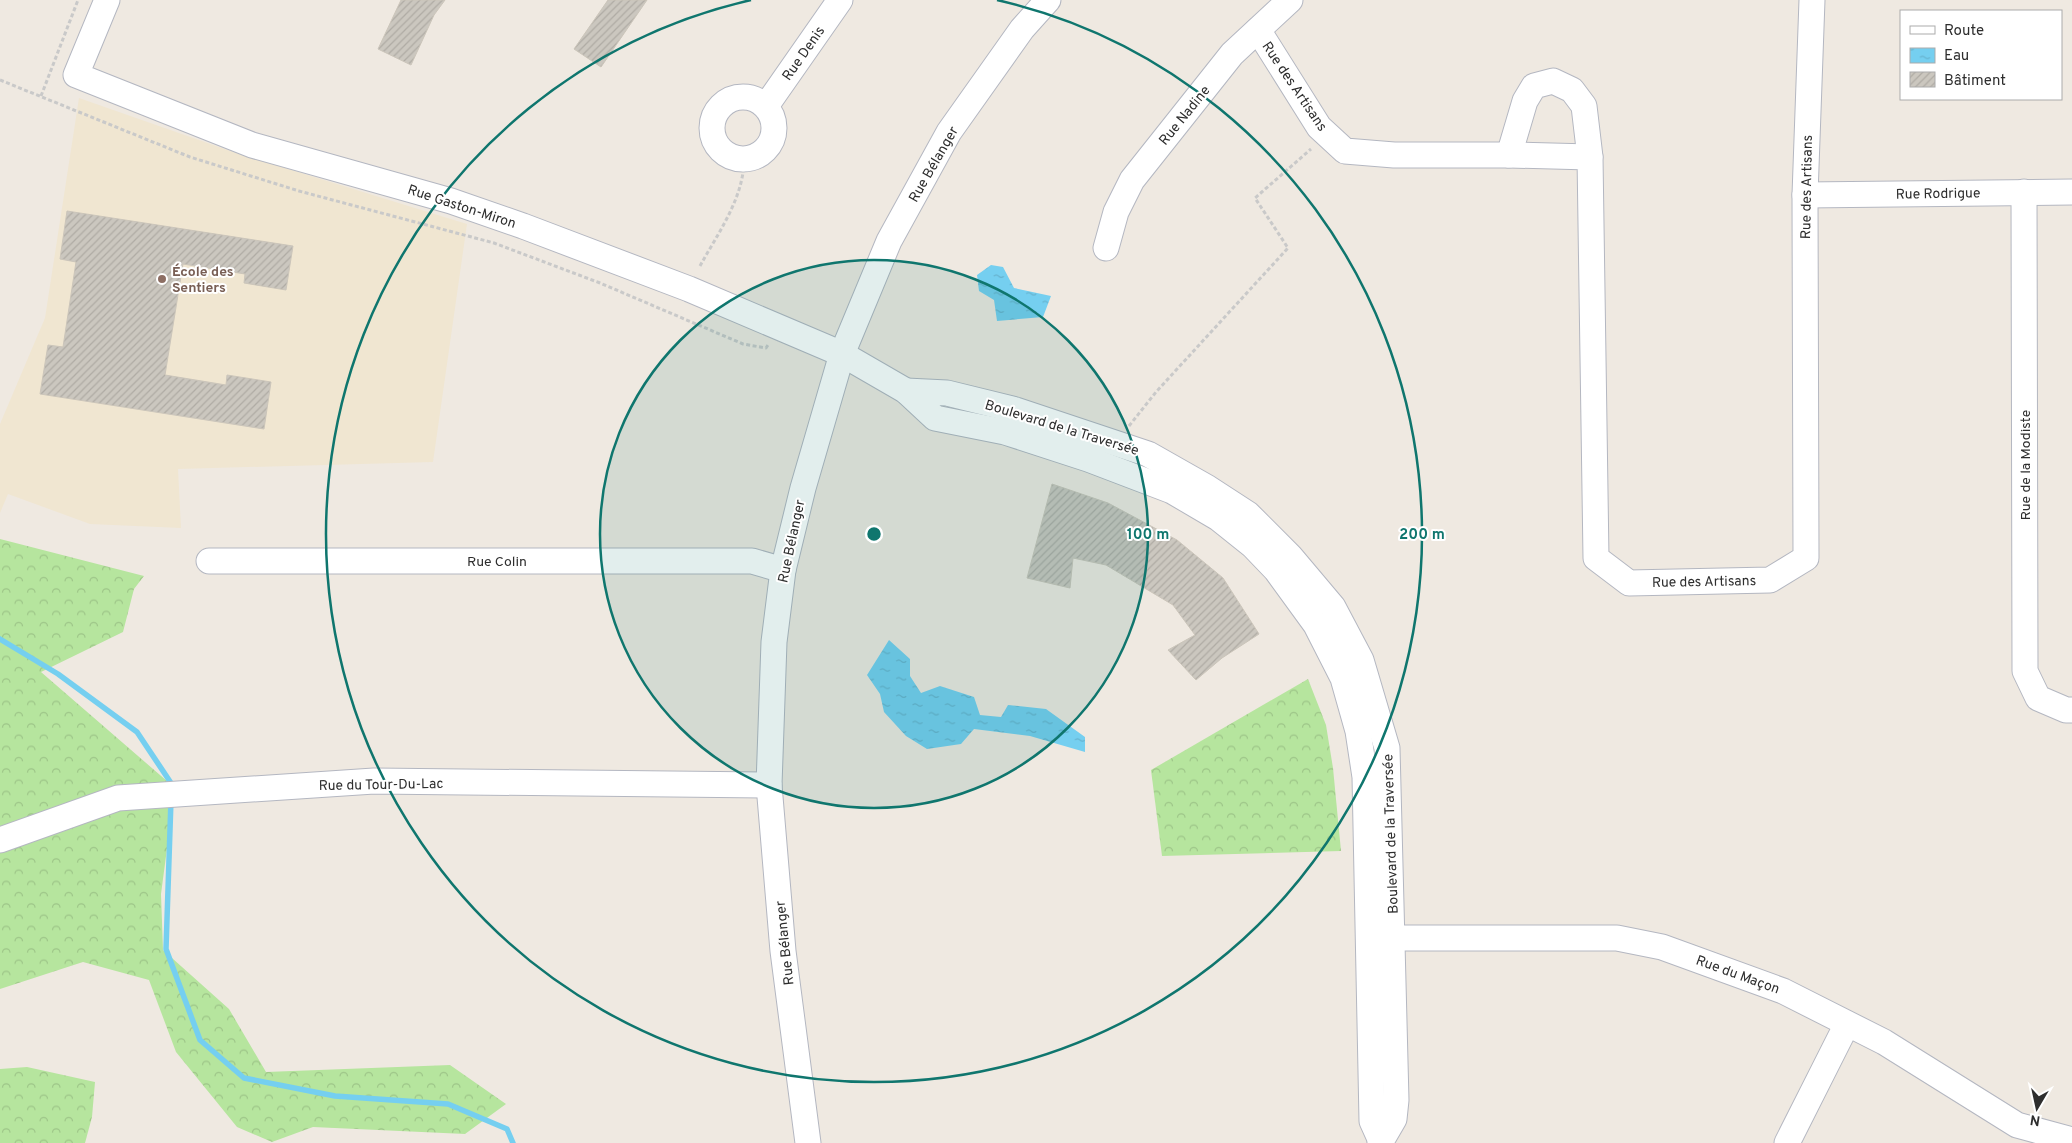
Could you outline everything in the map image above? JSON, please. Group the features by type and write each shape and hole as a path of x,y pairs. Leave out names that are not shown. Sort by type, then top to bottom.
{"street":[{"name":"Rue Gaston-Miron","path":"107,0 76,75 252,145 407,188 523,226 688,289 842,354"},
{"name":"Rue Denis","path":"766,106 840,0"},
{"name":"Rue Bélanger","path":"808,1143 783,951 769,785 774,642 784,570 803,488 842,354 889,241 949,132 1022,29 1048,0"},
{"name":"Rue Nadine","path":"1106,248 1116,212 1132,180 1232,54 1290,0"},
{"name":"Rue des Artisans","path":"1509,154 1518,122 1529,93 1534,86 1553,81 1572,90 1584,106 1590,157 1596,558 1629,583 1770,580 1806,558 1805,195 1812,0"},
{"name":"Rue des Artisans","path":"1258,30 1319,127 1345,151 1394,155 1509,154 1590,157"},
{"path":"738,96 748,96 766,106 772,114 775,124 774,135 770,144 763,152 754,158 744,159 734,158 724,153 717,146 712,126 714,116 720,106 738,96"},
{"name":"Rue de la Modiste","path":"2024,192 2025,671 2038,698 2066,710 2072,710"},
{"name":"Rue Rodrigue","path":"1805,195 2072,192"},
{"name":"Boulevard de la Traversée","path":"842,354 906,390 934,418 1005,432 1088,459 1172,492 1218,518 1253,546 1276,570 1316,625 1343,678 1358,731 1365,776 1396,1100 1394,1120 1380,1142"},
{"name":"Boulevard de la Traversée","path":"906,390 947,393 990,404 1116,442 1148,454 1208,488 1248,514 1290,556 1333,607 1361,660 1387,748 1381,938"},
{"name":"Rue Colin","path":"209,560 752,561 784,570"},
{"name":"Rue du Tour-Du-Lac","path":"0,840 118,798 374,781 769,785"},
{"name":"Rue du Maçon","path":"1381,938 1608,938 1653,945 1783,991 1884,1042 2017,1125 2072,1140"},
{"path":"1787,1143 1847,1024"}],"path":[{"path":"41,96 78,0"},
{"path":"0,80 157,144 217,166 299,191 494,243 600,283 743,344 766,348 780,328"},
{"path":"1116,442 1156,392 1288,248 1255,198 1328,135"},
{"path":"700,266 738,195 743,180 744,159"}],"shaded area":[{"path":"79,98 236,153 467,224 433,462 178,469 181,528 90,524 8,494 0,513 0,424 45,318"}],"green space":[{"path":"0,539 144,576 134,589 123,632 41,672 175,788 161,894 163,950 229,1009 266,1072 450,1065 506,1104 465,1134 313,1127 272,1142 237,1127 176,1052 149,980 83,962 0,989"},
{"path":"1308,679 1326,725 1333,768 1341,851 1162,856 1151,770"},
{"path":"27,1067 95,1082 92,1117 85,1143 0,1143 0,1069"}],"water":[{"path":"991,265 1003,267 1014,288 1051,296 1043,317 997,321 994,300 979,291 977,275"},
{"path":"889,640 910,659 910,676 921,693 940,686 974,697 980,715 1001,717 1008,705 1046,709 1085,737 1085,752 1030,736 974,729 961,744 927,749 906,736 884,712 880,694 867,675"}],"building":[{"path":"401,0 445,0 434,15 411,65 378,49"},
{"path":"608,0 647,0 601,67 574,49"},
{"path":"67,211 293,246 286,290 244,283 245,274 183,264 165,375 226,385 227,375 271,382 264,429 40,394 48,345 63,347 76,262 60,259"},
{"path":"1052,484 1108,503 1177,540 1223,578 1259,634 1222,658 1196,680 1168,650 1195,635 1173,605 1106,565 1073,558 1070,588 1027,578"}],"waterway":[{"path":"0,639 58,674 137,732 171,783 171,788"},
{"path":"171,800 166,949 200,1040 244,1078 335,1096 448,1104 507,1129 513,1143"}],"place":[{"name":"École des Sentiers","path":"162,279"}]}
